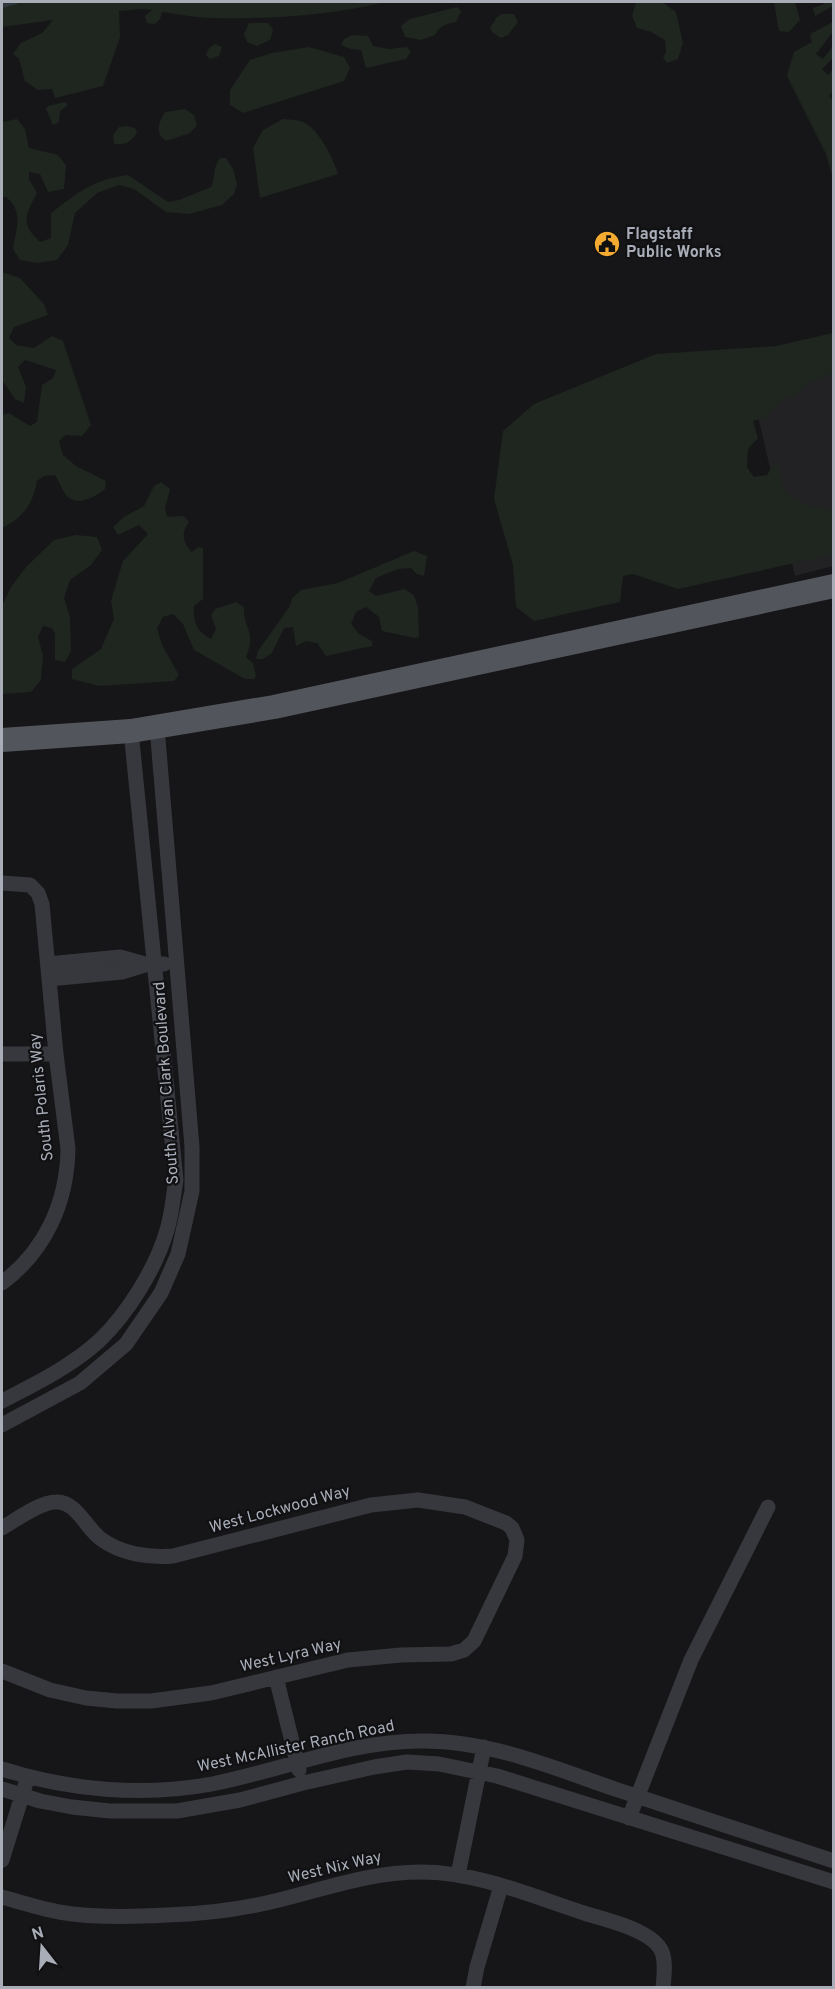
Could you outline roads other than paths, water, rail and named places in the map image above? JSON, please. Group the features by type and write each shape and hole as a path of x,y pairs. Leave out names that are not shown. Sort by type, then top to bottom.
{"main road":[{"path":"2,740 131,731 274,707 834,586"}],"street":[{"name":"South Alvan Clark Boulevard","path":"2,1425 80,1383 126,1344 161,1293 178,1254 192,1191 192,1147 157,727"},
{"name":"South Alvan Clark Boulevard","path":"2,1401 63,1368 100,1340 137,1295 168,1229 176,1180 152,964 131,731"},
{"name":"South Polaris Way","path":"2,883 24,883 34,888 42,904 56,1054 68,1149 63,1195 53,1221 39,1246 2,1283"},
{"path":"48,971 122,972 152,964 177,963"},
{"path":"2,1054 56,1054"},
{"name":"West Lockwood Way","path":"2,1528 48,1503 64,1502 71,1506 102,1540 121,1549 146,1556 173,1556 356,1508 409,1500 432,1501 465,1507 499,1519 512,1528 516,1535"},
{"path":"629,1818 691,1660 768,1507"},
{"name":"West Lyra Way","path":"2,1671 50,1689 86,1698 117,1701 181,1699 211,1694 348,1660 401,1654 451,1654 464,1650 474,1641 515,1556 516,1535"},
{"path":"276,1677 303,1783"},
{"name":"West McAllister Ranch Road","path":"2,1769 27,1777 86,1787 116,1790 185,1788 212,1784 297,1761 395,1743 452,1742 484,1747 541,1764 834,1861"},
{"path":"458,1875 484,1747"},
{"path":"2,1789 72,1807 110,1811 177,1811 240,1800 374,1767 407,1762 439,1764 497,1776 834,1882"},
{"path":"2,1860 27,1777"},
{"name":"West Nix Way","path":"2,1897 60,1912 93,1915 165,1915 202,1913 250,1906 378,1875 423,1872 458,1875 501,1886 603,1919 653,1939 659,1946 664,1960 663,1988"},
{"path":"473,1988 501,1886"}],"waterway":[{"path":"2,6 16,2"}],"place":[{"name":"Flagstaff Public Works","path":"607,244"}]}
